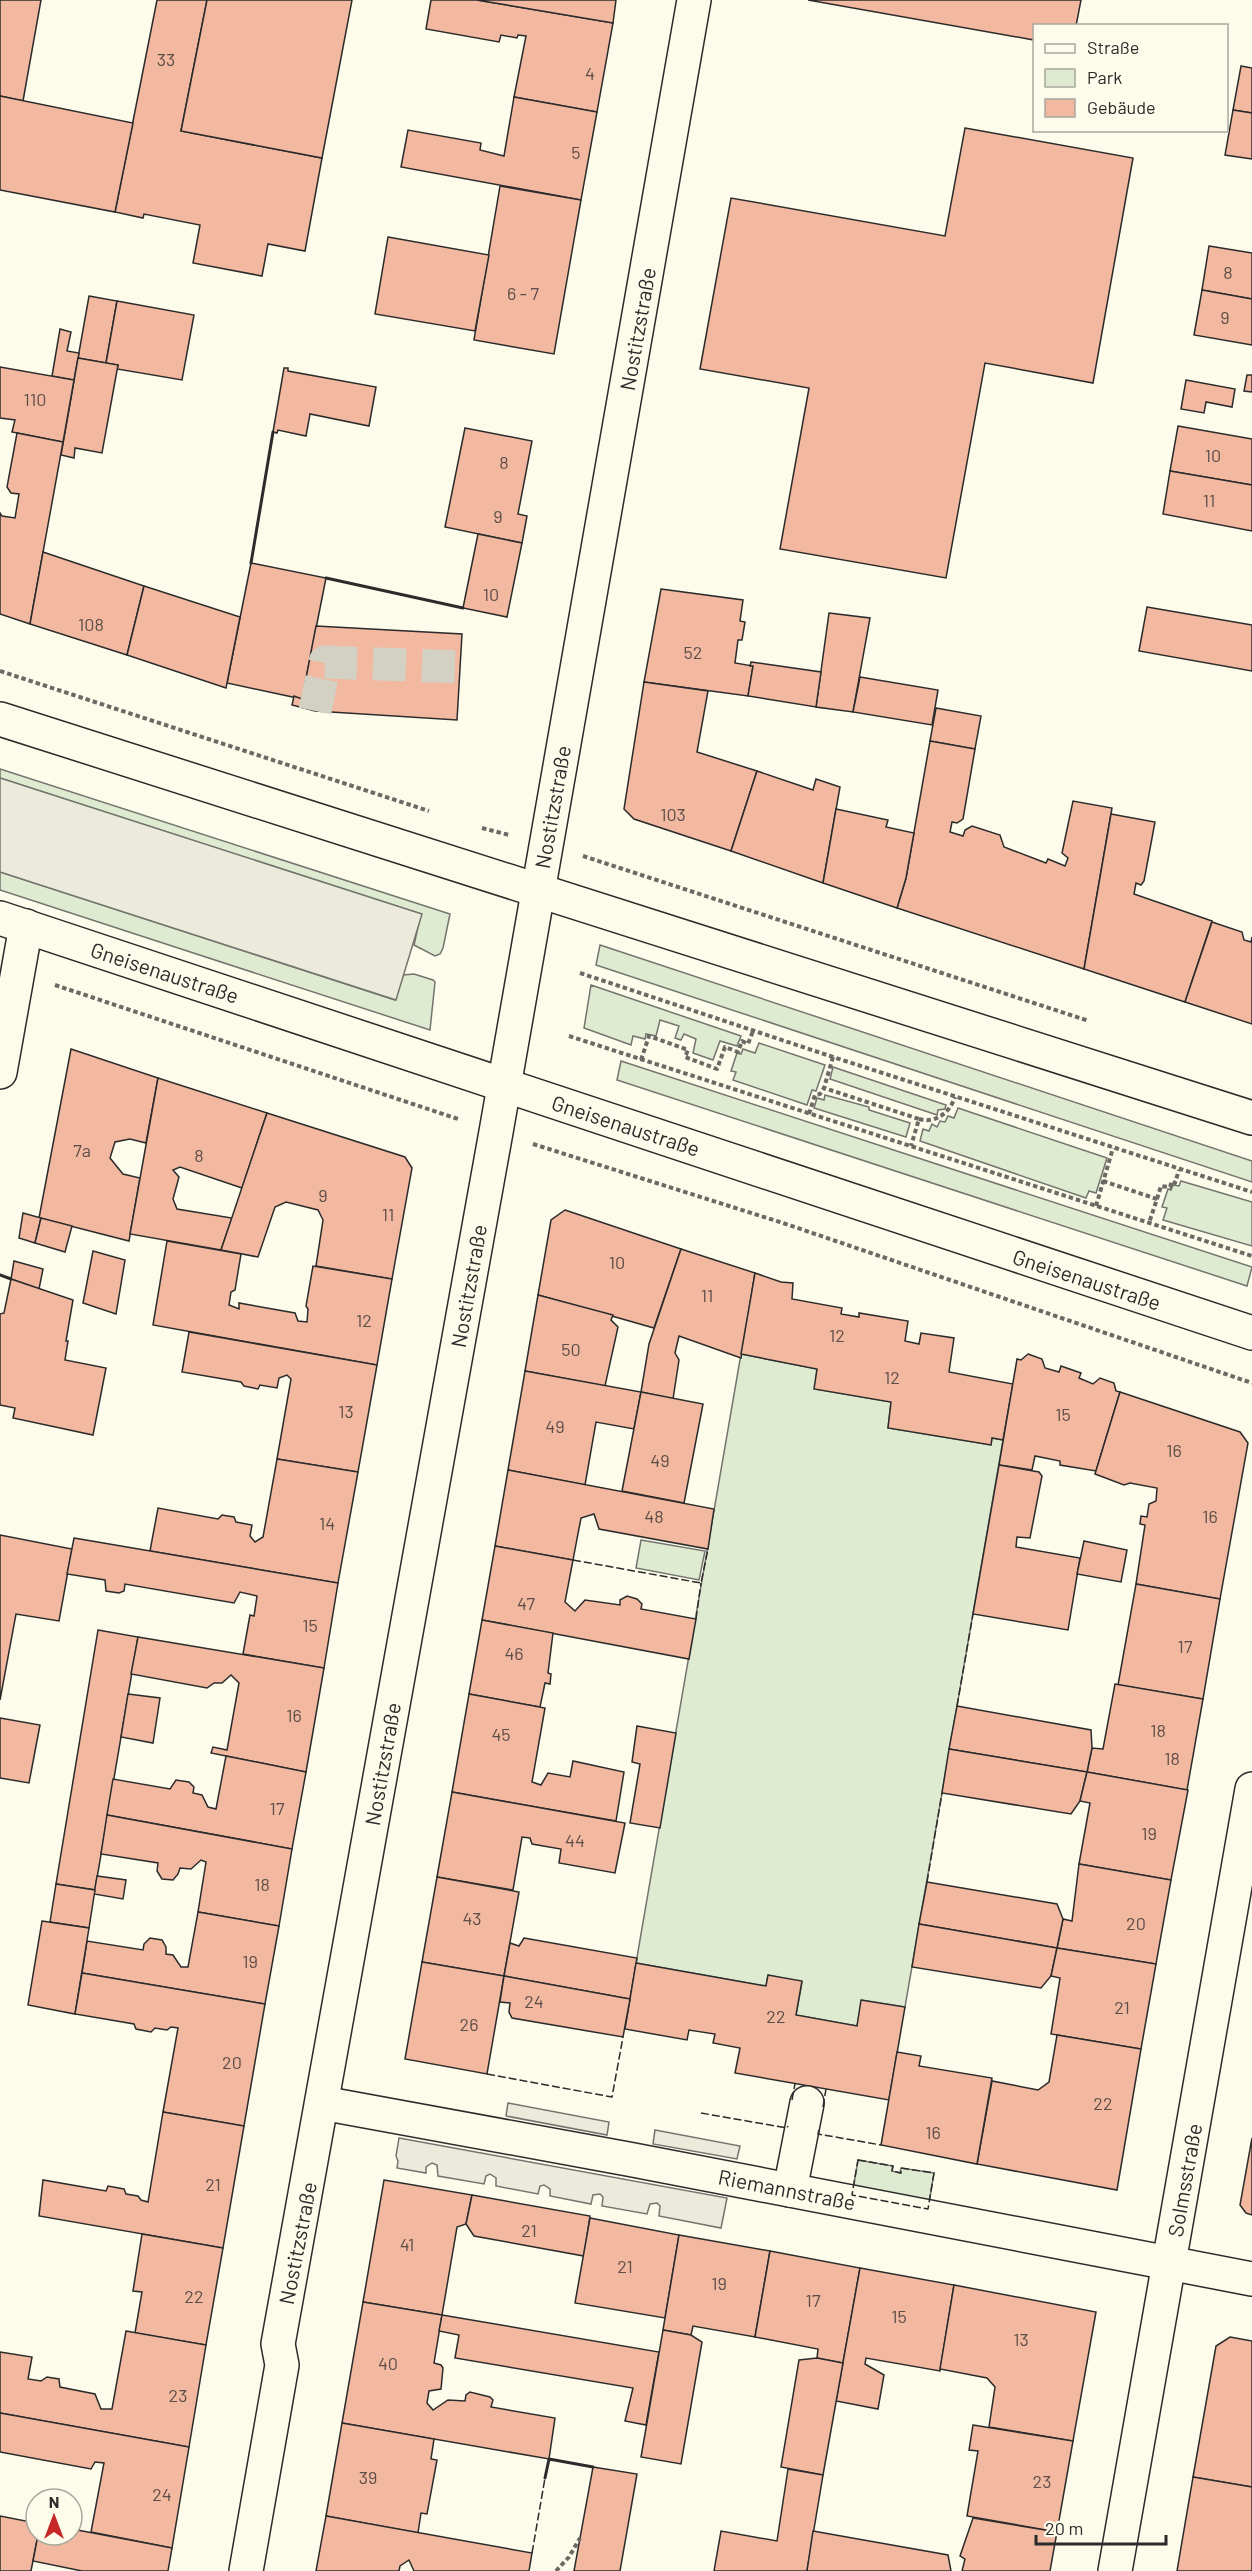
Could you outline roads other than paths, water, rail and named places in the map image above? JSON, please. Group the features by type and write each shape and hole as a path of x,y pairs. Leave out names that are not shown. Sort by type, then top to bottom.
{"street":[{"name":"Nostitzstraße","path":"246,2571 282,2365 278,2344 504,1084 694,0"},
{"path":"0,719 1252,1118"},
{"path":"0,1072 18,973 13,922"},
{"name":"Gneisenaustraße","path":"13,922 1252,1334"},
{"name":"Solmsstraße","path":"1115,2571 1252,1789"},
{"name":"Riemannstraße","path":"322,2103 1252,2279"},
{"path":"801,2192 807,2103"}],"tunnel":[{"path":"315,711 325,662 460,667"}]}
